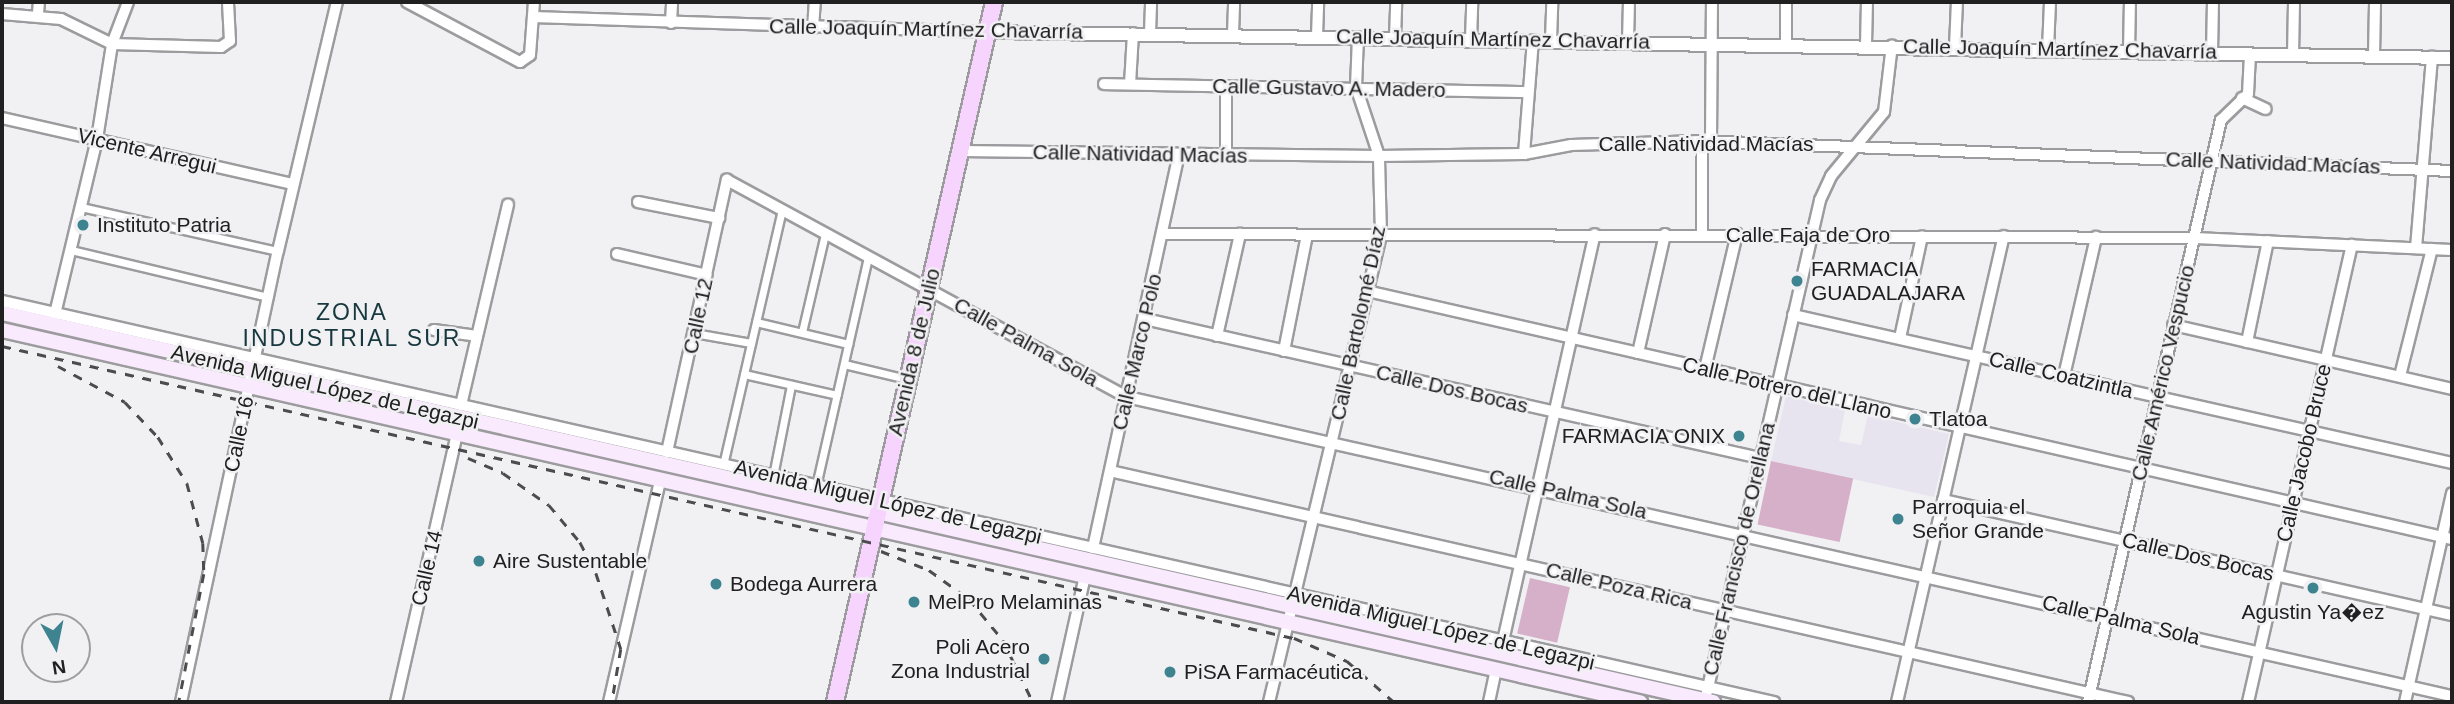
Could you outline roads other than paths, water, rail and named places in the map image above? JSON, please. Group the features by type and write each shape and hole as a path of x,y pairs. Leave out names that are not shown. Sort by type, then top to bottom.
{"main road":[{"name":"Avenida 8 de Julio","path":"835,702 994,2"},
{"name":"Avenida Miguel López de Legazpi","path":"2,313 254,365 877,514 1125,570 1295,602 1708,698"},
{"name":"Avenida Miguel López de Legazpi","path":"2,330 660,481 877,514 1085,576 1640,702"},
{"path":"1122,585 1125,570"}],"street":[{"path":"38,13 39,2"},
{"path":"55,314 97,139 112,44 128,2"},
{"path":"2,14 38,13 70,22 112,44 225,46 231,38 228,2"},
{"name":"Calle 16","path":"181,702 278,251 337,2"},
{"path":"407,2 520,62 526,61 534,2"},
{"path":"671,23 672,2"},
{"path":"813,28 815,2"},
{"path":"1150,33 1151,2"},
{"path":"1233,34 1234,2"},
{"path":"1317,36 1318,2"},
{"path":"1395,37 1396,2"},
{"path":"1471,39 1472,2"},
{"path":"1551,40 1552,2"},
{"path":"1628,42 1629,2"},
{"path":"1702,234 1712,2"},
{"path":"1786,2 1786,43"},
{"path":"1866,45 1867,2"},
{"path":"1955,47 1957,2"},
{"path":"2048,50 2050,2"},
{"path":"2129,52 2130,2"},
{"path":"2212,53 2213,2"},
{"path":"2293,55 2294,2"},
{"path":"2374,56 2375,2"},
{"name":"Calle Joaquín Martínez Chavarría","path":"533,17 988,32 1786,43 2452,58"},
{"path":"1130,84 1133,33"},
{"name":"Calle Bartolomé Díaz","path":"1269,702 1286,622 1295,602 1381,235 1379,156 1356,87 1358,37"},
{"path":"1524,154 1533,40"},
{"name":"Calle Francisco de Orellana","path":"1708,698 1725,610 1811,233 1831,176 1860,145 1884,111 1892,45"},
{"name":"Calle Américo Vespucio","path":"2089,698 2123,541 2224,113 2251,87 2250,54"},
{"path":"2416,248 2432,57"},
{"name":"Calle Gustavo A. Madero","path":"1104,83 1528,92"},
{"path":"1226,86 1226,155"},
{"path":"2242,98 2266,109"},
{"name":"Vicente Arregui","path":"2,118 293,184"},
{"name":"Calle Natividad Macías","path":"960,151 1379,156 1524,154 1571,145 1707,141 1860,145 2452,171"},
{"name":"Calle Marco Polo","path":"1093,548 1179,155"},
{"name":"Calle Palma Sola","path":"727,180 1127,397 2259,650 2452,696"},
{"name":"Calle 12","path":"667,452 727,180"},
{"path":"638,202 719,218"},
{"path":"461,405 508,204"},
{"path":"81,207 278,251"},
{"path":"723,465 782,211"},
{"name":"Calle Faja de Oro","path":"1163,234 1811,233 2195,238 2452,250"},
{"path":"802,332 825,234"},
{"path":"1217,336 1240,234"},
{"path":"1284,351 1307,234"},
{"path":"1503,641 1595,234"},
{"path":"1638,353 1665,234"},
{"path":"1705,369 1737,234"},
{"path":"1900,338 1922,236"},
{"path":"1897,702 2004,236"},
{"path":"2064,376 2096,237"},
{"path":"2246,342 2268,241"},
{"name":"Calle Jacobo Bruce","path":"2248,702 2291,503 2352,245"},
{"path":"2400,376 2432,249"},
{"path":"71,250 268,297"},
{"path":"617,254 707,275"},
{"path":"816,486 868,257"},
{"name":"Calle Potrero del Llano","path":"1367,291 2447,538"},
{"name":"Avenida Miguel López de Legazpi","path":"2,301 254,365 461,405 816,486 877,514 1093,548 1295,602 1503,641 1708,698 1774,702"},
{"name":"Calle Coatzintla","path":"1793,315 2452,463"},
{"name":"Calle Dos Bocas","path":"1145,319 1760,458"},
{"path":"756,322 848,344"},
{"path":"2173,325 2452,389"},
{"path":"434,330 477,337"},
{"path":"694,333 751,343"},
{"path":"844,364 908,379"},
{"path":"744,374 837,394"},
{"path":"773,476 791,384"},
{"name":"Calle 14","path":"396,702 457,434"},
{"name":"Calle Poza Rica","path":"1110,471 1908,652 2089,698 2128,702"},
{"path":"608,702 660,481"},
{"path":"2405,702 2426,609 2447,538 2452,493"},
{"name":"Calle Dos Bocas","path":"1943,500 2452,615"},
{"path":"1057,702 1085,576"},
{"path":"1489,702 1496,670"}],"railway":[{"path":"2,346 1294,638 1347,661 1394,702"},
{"path":"58,366 125,402 158,437 187,483 203,543 204,574 179,702"},
{"path":"468,458 503,473 549,505 580,542 596,573 621,649 612,702"},
{"path":"881,551 929,570 969,599 1003,640 1033,702"}],"place":[{"name":"Instituto Patria","path":"83,225"},
{"name":"FARMACIA GUADALAJARA","path":"1797,281"},
{"name":"Tlatoa","path":"1915,419"},
{"name":"FARMACIA ONIX","path":"1739,436"},
{"name":"Parroquia el Señor Grande","path":"1898,519"},
{"name":"Aire Sustentable","path":"479,561"},
{"name":"Bodega Aurrera","path":"716,584"},
{"name":"Agustin Ya�ez","path":"2313,588"},
{"name":"MelPro Melaminas","path":"914,602"},
{"name":"Poli Acero Zona Industrial","path":"1044,659"},
{"name":"PiSA Farmacéutica","path":"1170,672"}],"district":[{"name":"ZONA INDUSTRIAL SUR","path":"352,325"}]}
